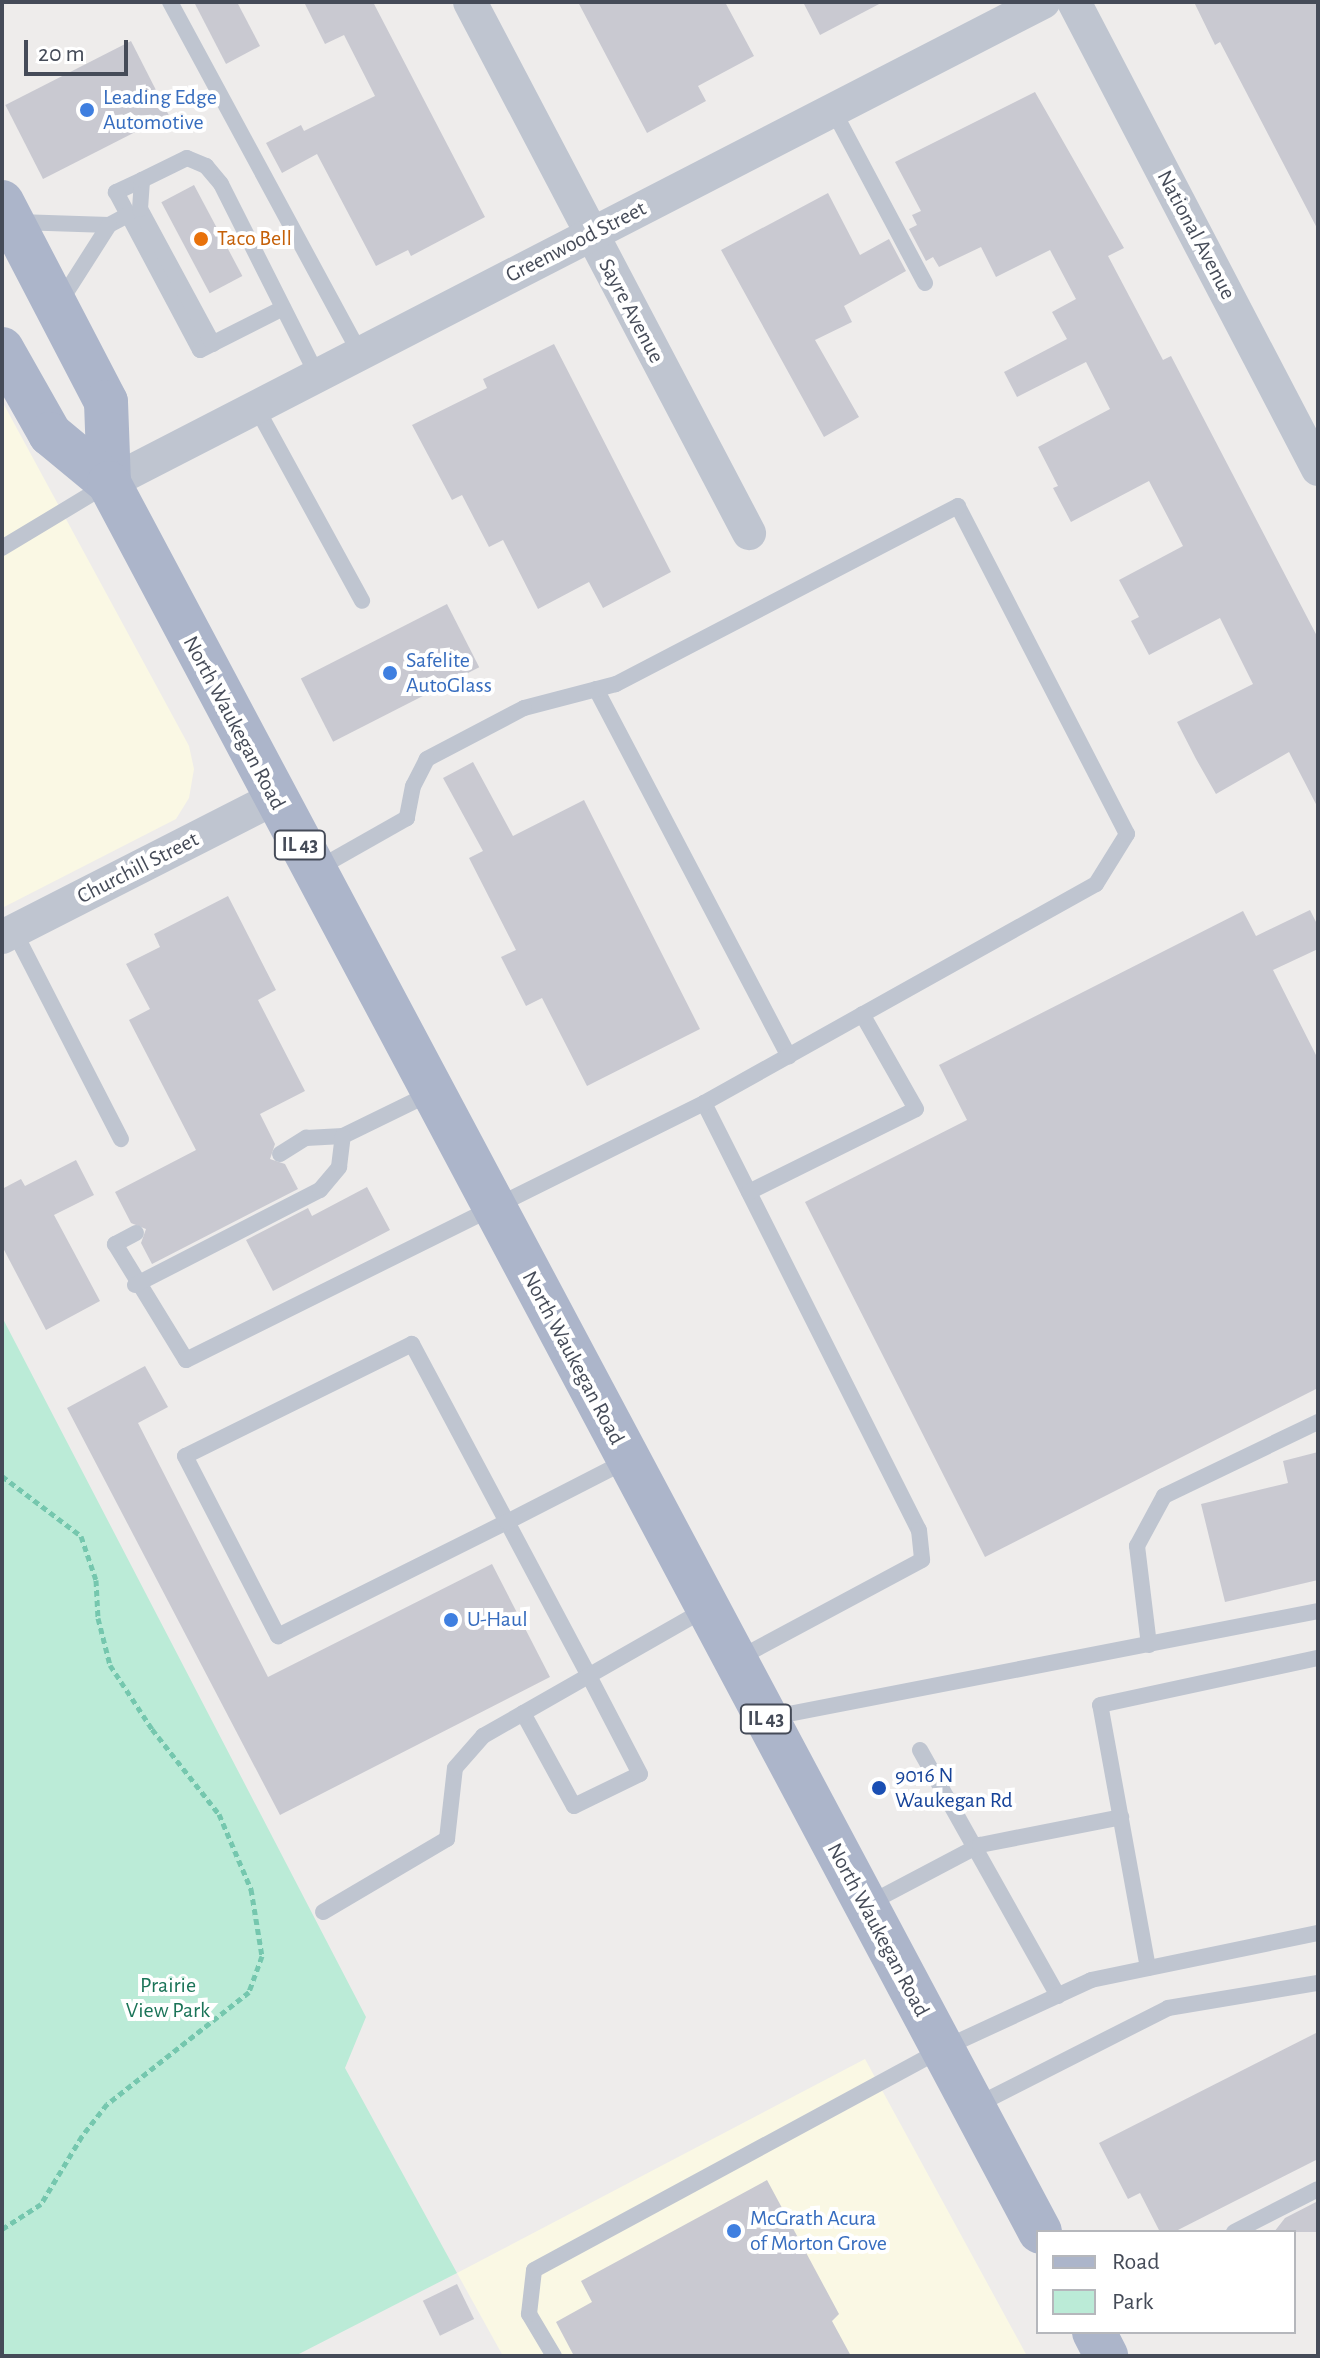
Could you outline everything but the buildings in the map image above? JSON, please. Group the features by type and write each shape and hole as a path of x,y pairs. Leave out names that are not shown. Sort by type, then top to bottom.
{"main road":[{"name":"North Waukegan Road","path":"7,212 106,402 109,483"},
{"name":"North Waukegan Road","path":"2,349 50,434 109,483 1039,2230"},
{"path":"1095,2334 1106,2356"}],"street":[{"name":"Sayre Avenue","path":"470,2 749,533"},
{"name":"Greenwood Street","path":"109,483 1043,2"},
{"name":"National Avenue","path":"1074,2 1318,469"},
{"name":"Churchill Street","path":"8,934 275,798"}],"lane":[{"path":"170,2 360,354"},
{"path":"833,110 925,283"},
{"path":"283,308 200,350 116,192 187,158 206,166 283,308 317,375"},
{"path":"142,180 140,209 213,344"},
{"path":"7,212 109,225"},
{"path":"57,307 109,225 128,215"},
{"path":"256,407 362,601"},
{"path":"2,548 109,483"},
{"path":"136,1233 115,1244 135,1285 186,1360 704,1103 789,1056 1096,884 1127,834 958,506 616,684 524,708 427,759 413,786 407,818 314,871"},
{"path":"596,689 789,1056"},
{"path":"8,934 121,1139"},
{"path":"749,1192 916,1109 862,1014"},
{"path":"280,1154 306,1138 343,1136 432,1092"},
{"path":"704,1103 919,1530 922,1560 735,1660"},
{"path":"135,1285 320,1190 339,1167 343,1136"},
{"path":"523,1713 574,1806 640,1774 589,1676 507,1522 412,1344 185,1456 278,1636 507,1522 628,1460"},
{"path":"1149,1645 1137,1546 1164,1496 1318,1422"},
{"path":"323,1912 447,1839 455,1768 483,1736 707,1608"},
{"path":"766,1719 1318,1611"},
{"path":"1148,1968 1100,1705 1318,1658"},
{"path":"920,1750 1058,1996"},
{"path":"866,1906 974,1848 1121,1817"},
{"path":"554,2356 529,2314 534,2270 942,2049 1091,1980 1318,1933"},
{"path":"973,2107 1168,2008 1318,1983"},
{"path":"1238,2230 1318,2189"}],"path":[{"path":"2,1476 81,1536 96,1580 98,1618 110,1665 152,1729 219,1814 251,1889 262,1956 249,1992 107,2104 41,2204 2,2229"}],"shaded area":[{"path":"2,401 189,746 194,769 189,798 176,819 2,908"},
{"path":"865,2059 1027,2356 503,2356 457,2273"}],"green space":[{"name":"Prairie View Park","path":"2,1317 366,2017 345,2068 457,2273 295,2356 2,2356"}],"place":[{"name":"Leading Edge Automotive","path":"87,110"},
{"name":"Taco Bell","path":"201,239"},
{"name":"Safelite AutoGlass","path":"390,673"},
{"name":"U-Haul","path":"451,1620"},
{"name":"9016 N Waukegan Rd","path":"879,1788"},
{"name":"McGrath Acura of Morton Grove","path":"734,2231"}]}
